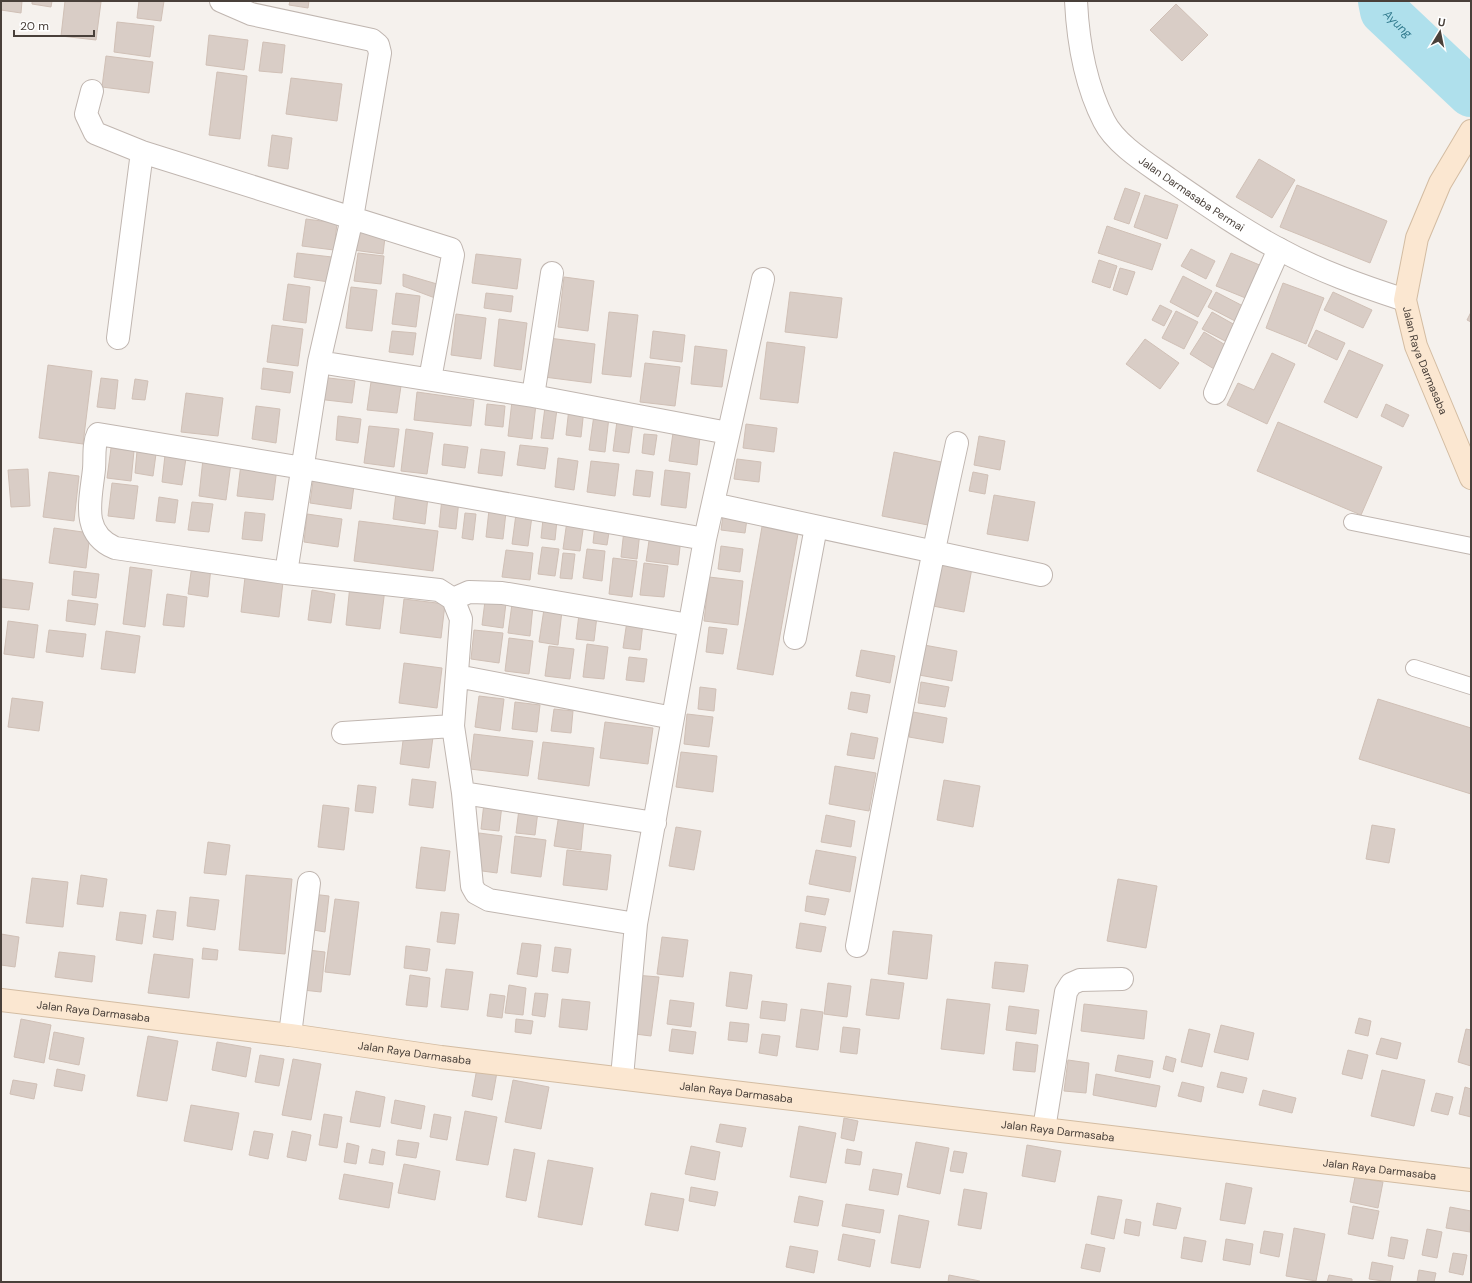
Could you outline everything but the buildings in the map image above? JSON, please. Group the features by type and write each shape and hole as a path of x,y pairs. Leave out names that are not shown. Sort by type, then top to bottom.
{"main road":[{"name":"Jalan Raya Darmasaba","path":"1469,472 1416,346 1405,300 1417,238 1440,183 1471,131"},
{"name":"Jalan Raya Darmasaba","path":"1,1000 290,1035 441,1057 622,1077 1044,1130 1471,1180"}],"street":[{"path":"221,1 251,14 372,40 378,45 380,53 352,218 319,362 286,573"},
{"name":"Jalan Darmasaba Permai","path":"1076,1 1077,34 1084,68 1104,122 1129,151 1181,187 1279,249 1356,284 1405,300"},
{"path":"92,91 86,114 95,133 142,152 451,249 453,256 430,379"},
{"path":"118,338 142,152"},
{"path":"1215,393 1279,249"},
{"path":"533,396 552,273"},
{"path":"622,1077 636,924 705,539 763,279"},
{"path":"319,362 533,396 728,433"},
{"path":"636,924 489,900 476,893 472,886 463,792 453,726 461,619 453,599 439,590 286,573 115,548 104,544 96,534 89,517 96,436 100,434 303,468 705,539"},
{"path":"857,946 933,551 957,443"},
{"path":"713,504 1041,575"},
{"path":"795,638 816,527"},
{"path":"453,599 469,592 502,594 690,625"},
{"path":"457,676 673,718"},
{"path":"343,733 453,726"},
{"path":"463,792 655,823"},
{"path":"290,1035 309,884"},
{"path":"1044,1130 1066,992 1071,984 1080,980 1122,980"}],"lane":[{"path":"1352,522 1471,546"},
{"path":"1414,668 1471,686"}],"waterway":[{"name":"Ayung","path":"1382,1 1384,11 1471,93"}]}
